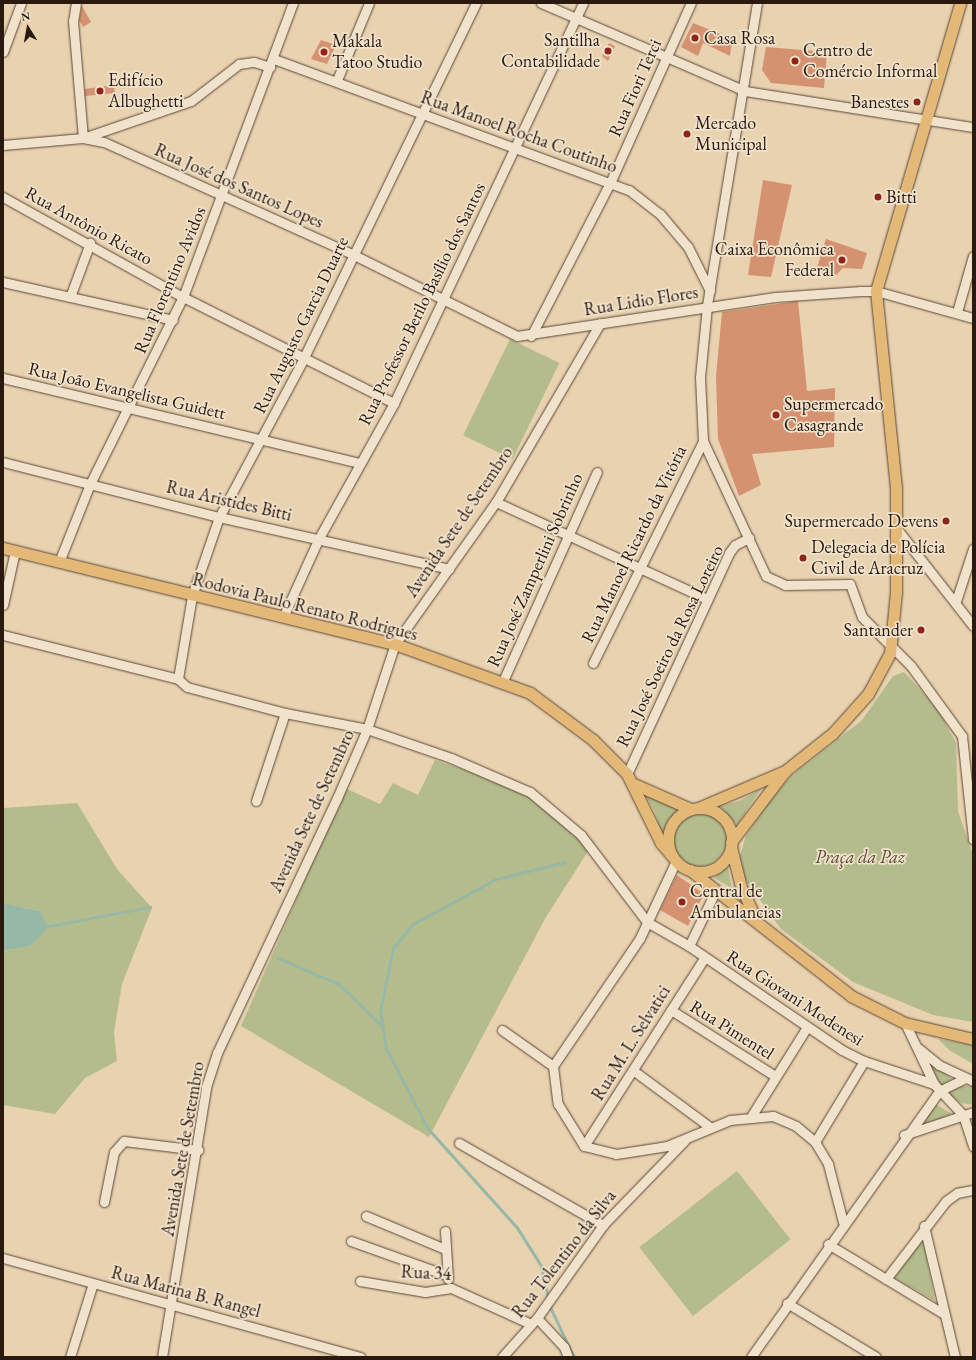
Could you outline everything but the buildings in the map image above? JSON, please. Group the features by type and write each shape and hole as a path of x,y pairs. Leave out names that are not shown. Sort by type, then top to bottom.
{"main road":[{"path":"690,870 715,867 785,771 852,714 878,680 891,644 897,529 894,457 876,291 960,3"},
{"name":"Rodovia Paulo Renato Rodrigues","path":"3,548 192,596 284,615 395,644 503,681 567,718 626,774 634,784"},
{"path":"674,859 668,838 671,825 695,809 785,771"},
{"path":"634,784 695,809 722,818 731,844 741,887 758,922"},
{"path":"634,784 661,843 674,859 758,922 851,996 905,1023 973,1039"}],"street":[{"path":"3,52 21,3"},
{"path":"3,145 83,138 73,21 76,3"},
{"name":"Rua Florentino Avidos","path":"59,562 90,484 129,410 183,297 222,197 293,3"},
{"path":"337,80 369,3"},
{"name":"Rua Augusto Garcia Duarte","path":"178,679 178,668 192,596 219,517 263,439 304,358 354,255 420,112 476,3"},
{"path":"541,3 576,20 667,57 744,91 973,127"},
{"name":"Rua Professor Berilo Basílio dos Santos","path":"284,615 319,538 394,403 583,3"},
{"name":"Rua Fiori Terci","path":"531,336 610,183 691,3"},
{"path":"757,3 744,91 707,306 700,377 703,441 766,576 774,583 850,584 862,617 891,644 962,736 973,839"},
{"name":"Rua Manoel Rocha Coutinho","path":"83,138 191,101 239,64 254,62 272,63 337,80 629,190 667,222 688,247 710,291"},
{"name":"Rua José dos Santos Lopes","path":"83,138 104,142 222,197 354,255 442,302 502,331 531,336"},
{"name":"Rua Antônio Ricato","path":"3,197 90,243 183,297 394,403"},
{"path":"70,297 90,243"},
{"path":"957,312 973,256"},
{"path":"3,282 173,320"},
{"name":"Rua Lidio Flores","path":"531,336 600,323 775,296 876,291 957,312 973,318"},
{"name":"Avenida Sete de Setembro","path":"162,1357 198,1150 206,1087 217,1054 367,729 395,644 496,502 600,323"},
{"name":"Rua João Evangelista Guidett","path":"3,378 129,410 263,439 360,463"},
{"name":"Rua Manoel Ricardo da Vitória","path":"593,663 638,567 703,441"},
{"name":"Rua Aristides Bitti","path":"3,462 219,517 319,538 449,569"},
{"name":"Rua José Zamperlini Sobrinho","path":"503,681 597,472"},
{"path":"496,502 567,536 707,599"},
{"path":"897,529 956,601 973,626"},
{"name":"Rua José Soeiro da Rosa Loreiro","path":"626,774 729,553 735,545 749,538"},
{"path":"956,601 973,548"},
{"path":"3,605 15,551"},
{"path":"3,635 178,679 187,687 285,713 367,729 488,772 546,802 581,835 646,922"},
{"path":"256,800 285,713"},
{"path":"674,859 640,938 553,1066 558,1104 584,1146 602,1152 628,1154 687,1138 710,1127 752,1115 773,1116 796,1126 815,1142 828,1164 843,1222"},
{"path":"688,946 716,890"},
{"name":"Rua Giovani Modenesi","path":"646,922 688,946 807,1027 864,1061 936,1087"},
{"name":"Rua M. L. Selvatici","path":"584,1146 634,1071 705,957"},
{"name":"Rua Pimentel","path":"671,1010 775,1076"},
{"path":"905,1023 918,1047 936,1087 963,1115 973,1146"},
{"path":"752,1115 807,1027"},
{"path":"502,1030 553,1066"},
{"path":"918,1047 968,1080"},
{"path":"815,1142 864,1061"},
{"path":"634,1071 710,1127"},
{"path":"751,1357 843,1222 904,1136 936,1087 968,1080"},
{"path":"904,1136 973,1112"},
{"name":"Rua Tolentino da Silva","path":"502,1357 534,1321 603,1225 687,1138"},
{"path":"104,1202 114,1152 124,1140 198,1150"},
{"path":"460,1143 603,1225"},
{"path":"886,1279 924,1226 946,1201 957,1193 973,1190"},
{"path":"366,1216 445,1249"},
{"path":"924,1226 955,1357"},
{"path":"445,1231 446,1275 451,1288"},
{"path":"350,1241 446,1275"},
{"path":"828,1244 944,1314"},
{"name":"Rua Marina B. Rangel","path":"3,1258 171,1303 361,1357"},
{"name":"Rua 34","path":"360,1281 425,1292 451,1288 534,1321"},
{"path":"70,1357 93,1283"},
{"path":"787,1303 876,1357"},
{"path":"534,1321 564,1347 568,1357"}],"green space":[{"path":"510,339 559,363 513,459 463,435"},
{"name":"Praça da Paz","path":"904,672 939,710 956,743 958,811 973,855 973,1022 933,1015 853,982 781,929 744,878 740,856 746,835 772,798 790,777 862,720 893,676"},
{"path":"435,760 523,790 594,842 546,917 429,1137 241,1026 345,788 380,804 393,783 418,795"},
{"path":"641,789 679,808 662,833 654,810"},
{"path":"761,789 737,825 720,806 739,801"},
{"path":"77,803 117,869 152,908 122,984 114,1032 117,1061 85,1078 55,1114 3,1105 3,951 31,946 45,932 40,911 3,903 3,808"},
{"path":"695,812 705,812 715,816 723,824 727,834 727,844 723,854 715,862 705,866 695,866 685,862 677,854 673,844 673,834 677,824 685,816"},
{"path":"726,867 728,868 732,888 714,878"},
{"path":"938,1039 973,1045 973,1064 949,1050"},
{"path":"932,1063 952,1079 941,1086 929,1064"},
{"path":"958,1086 973,1086 973,1105 961,1103 950,1095 949,1091"},
{"path":"934,1103 952,1114 917,1128"},
{"path":"737,1171 791,1240 693,1316 639,1247"},
{"path":"922,1235 935,1301 891,1276"}],"shaded area":[{"path":"3,903 40,911 46,923 45,932 31,946 3,951"}],"waterway":[{"path":"548,1299 541,1266 517,1228 428,1129 386,1049 380,1012 393,948 413,924 496,879 565,862"},
{"path":"44,927 150,907"},
{"path":"278,958 339,984 381,1025"},
{"path":"549,1304 574,1357"}],"place":[{"name":"Casa Rosa","path":"695,38"},
{"name":"Santilha Contabilidade","path":"608,51"},
{"name":"Makala Tatoo Studio","path":"324,52"},
{"name":"Centro de Comércio Informal","path":"795,61"},
{"name":"Edifício Albughetti","path":"100,91"},
{"name":"Banestes","path":"917,102"},
{"name":"Mercado Municipal","path":"687,134"},
{"name":"Bitti","path":"878,197"},
{"name":"Caixa Econômica Federal","path":"842,260"},
{"name":"Supermercado Casagrande","path":"776,415"},
{"name":"Supermercado Devens","path":"946,521"},
{"name":"Delegacia de Polícia Civil de Aracruz","path":"803,558"},
{"name":"Santander","path":"921,630"},
{"name":"Central de Ambulancias","path":"682,902"}]}
